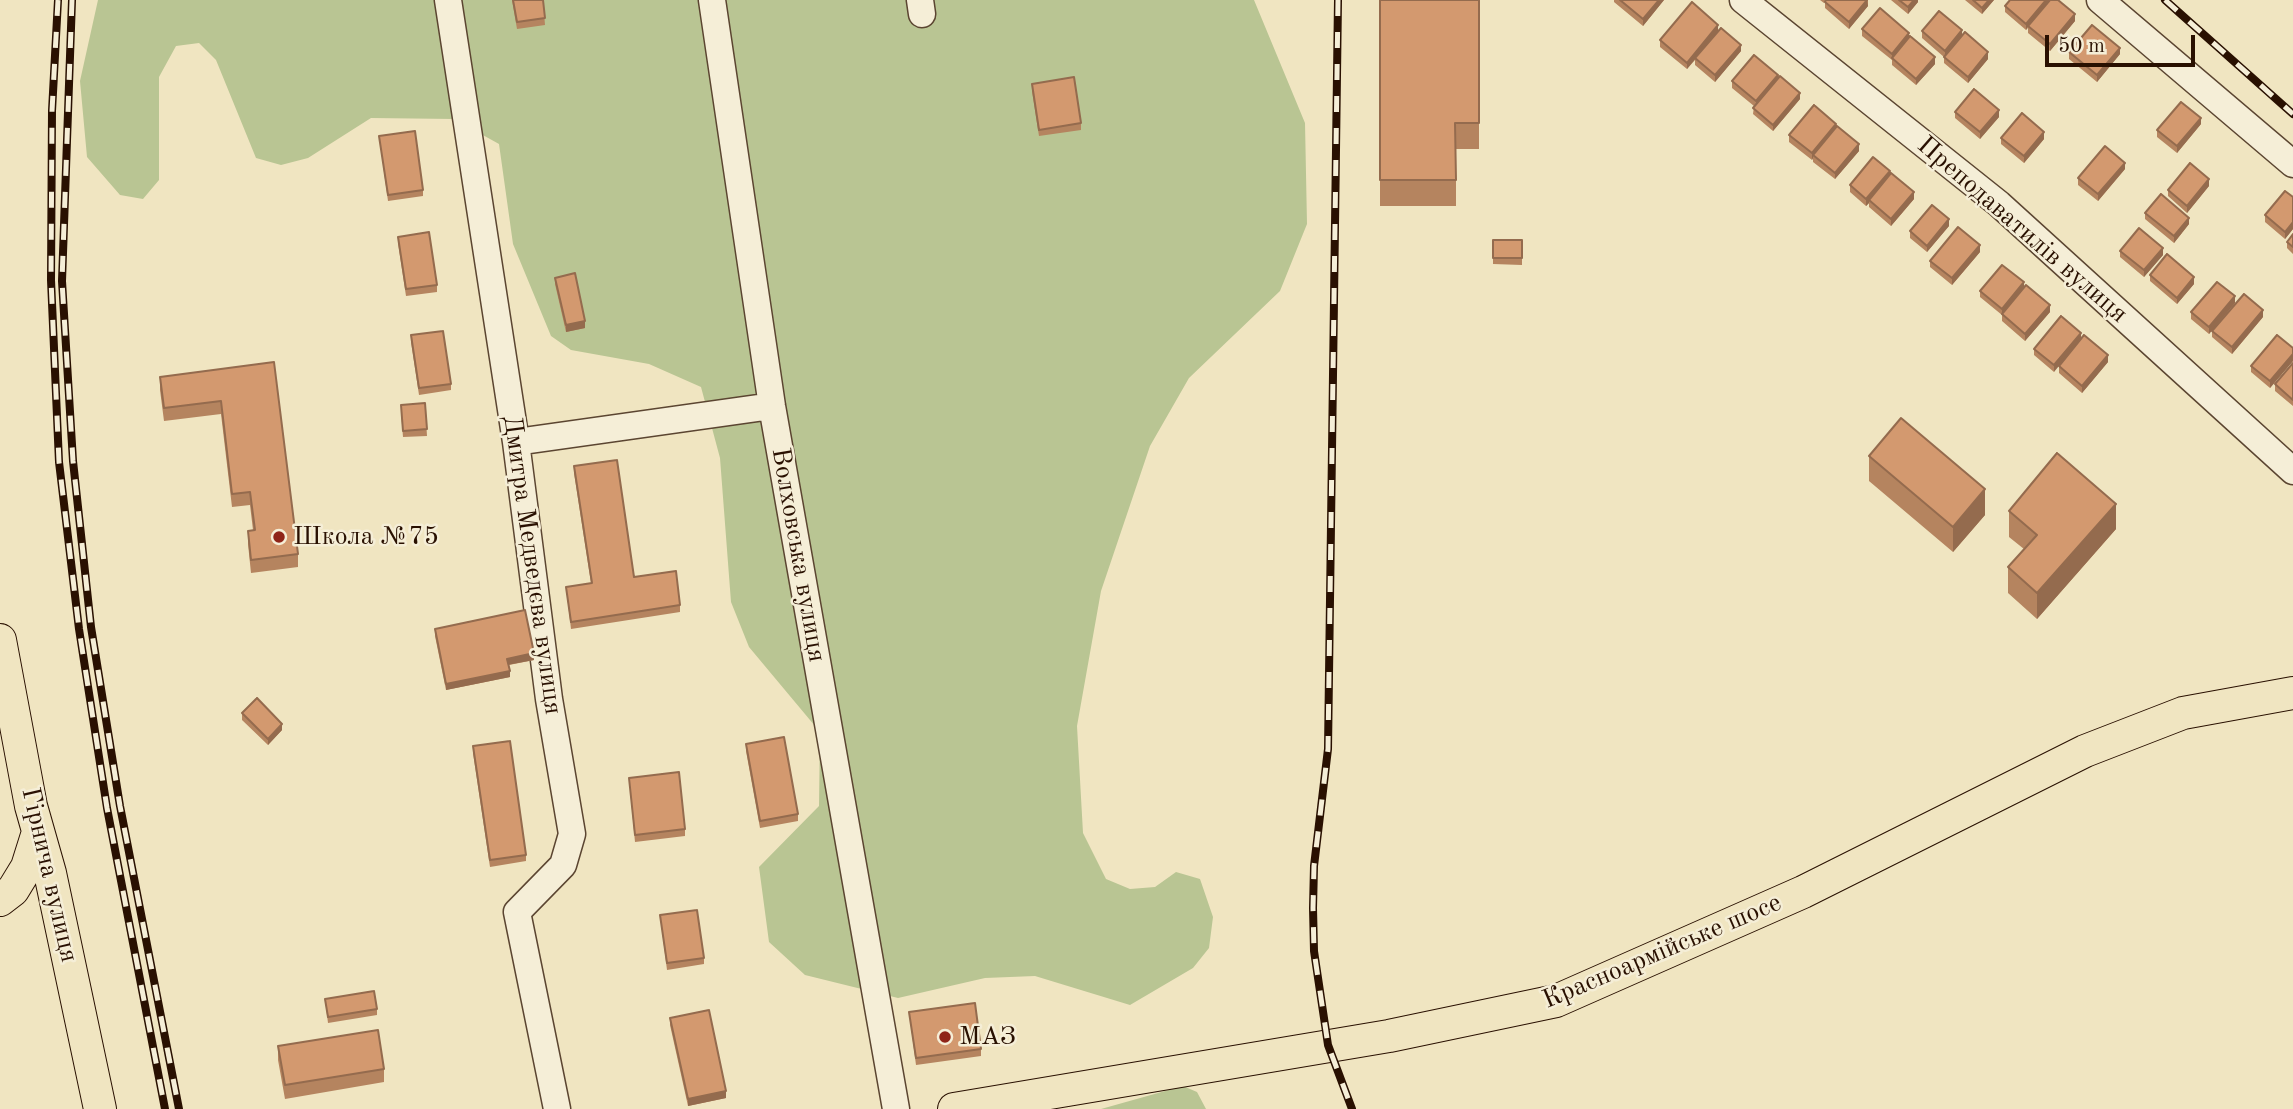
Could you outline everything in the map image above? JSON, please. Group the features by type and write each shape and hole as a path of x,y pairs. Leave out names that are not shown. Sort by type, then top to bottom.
{"main road":[{"name":"Гірнича вулиця","path":"0,640 35,819 50,873 100,1109"},
{"name":"Красноармійське шосе","path":"954,1109 1389,1036 1556,1001 1803,892 2085,751 2183,713 2293,693"},
{"path":"0,762 11,771 35,819 27,867 13,890 0,900"}],"street":[{"name":"Дмитра Медведєва вулиця","path":"448,0 516,443 549,699 572,834 563,865 517,912 557,1109"},
{"name":"Волховська вулиця","path":"712,0 772,406 896,1109"},
{"name":"Преподаватилів вулиця","path":"1743,0 1999,204 2293,471"},
{"path":"2100,0 2293,164"},
{"path":"516,443 772,406"}],"green space":[{"path":"98,0 1254,0 1305,123 1307,224 1280,291 1189,378 1150,446 1101,591 1077,726 1083,833 1106,879 1130,889 1155,887 1176,872 1200,879 1213,917 1209,948 1193,968 1130,1005 1035,976 985,978 898,998 805,975 769,942 759,867 819,806 820,732 749,647 731,602 720,458 701,387 649,364 571,350 551,336 513,244 499,144 454,119 371,118 308,158 281,165 256,158 216,60 199,43 176,46 159,77 159,180 143,199 120,195 87,157 80,81"},
{"path":"1183,1086 1197,1092 1206,1109 1101,1109"}],"building":[{"path":"513,0 543,0 545,18 517,22"},
{"path":"1380,0 1479,0 1479,123 1455,123 1456,180 1380,180"},
{"path":"1620,0 1659,0 1643,19"},
{"path":"1867,0 1849,22 1825,2"},
{"path":"1899,0 1914,0 1908,7"},
{"path":"1973,0 1989,0 1982,8"},
{"path":"2010,0 2046,0 2026,24 2005,6"},
{"path":"2050,0 2058,0 2075,14 2050,44 2028,26"},
{"path":"1692,2 1718,25 1687,63 1660,40"},
{"path":"1880,8 1909,33 1892,54 1862,29"},
{"path":"1939,11 1962,30 1945,51 1922,31"},
{"path":"2092,25 2120,48 2097,75 2069,52"},
{"path":"1721,28 1741,45 1715,75 1695,58"},
{"path":"1965,32 1988,52 1968,77 1944,57"},
{"path":"1910,36 1935,57 1916,79 1892,58"},
{"path":"1754,55 1778,75 1756,101 1732,81"},
{"path":"1780,76 1800,93 1773,125 1753,108"},
{"path":"1074,77 1081,123 1039,130 1032,84"},
{"path":"1974,89 1999,110 1980,132 1955,112"},
{"path":"2181,102 2201,118 2177,146 2157,130"},
{"path":"1814,105 1836,124 1812,153 1789,135"},
{"path":"2022,113 2044,132 2024,156 2001,138"},
{"path":"1837,126 1859,144 1835,173 1813,155"},
{"path":"415,131 423,190 388,195 379,136"},
{"path":"2105,146 2125,163 2098,194 2078,178"},
{"path":"1873,157 1890,171 1866,199 1850,185"},
{"path":"2190,163 2209,179 2187,206 2168,190"},
{"path":"1891,173 1914,192 1891,219 1869,200"},
{"path":"2285,191 2293,197 2293,222 2285,232 2265,215"},
{"path":"2161,194 2189,218 2174,236 2145,213"},
{"path":"1932,205 1949,219 1927,246 1910,231"},
{"path":"1958,227 1980,245 1952,278 1930,261"},
{"path":"2139,228 2163,248 2144,270 2120,251"},
{"path":"429,232 437,285 406,289 398,237"},
{"path":"2293,234 2293,247 2287,242"},
{"path":"1493,240 1522,240 1522,258 1493,258"},
{"path":"2167,254 2194,277 2177,298 2150,275"},
{"path":"2002,265 2024,282 2002,309 1980,291"},
{"path":"575,273 585,321 566,325 555,278"},
{"path":"2217,282 2235,296 2209,327 2191,312"},
{"path":"2026,285 2050,305 2025,334 2002,314"},
{"path":"2244,294 2263,310 2232,347 2212,331"},
{"path":"2061,316 2081,333 2054,365 2034,349"},
{"path":"443,331 451,384 419,388 411,335"},
{"path":"2084,335 2108,355 2082,386 2059,366"},
{"path":"2277,335 2293,348 2293,354 2270,381 2251,366"},
{"path":"274,362 298,554 251,560 248,531 255,530 250,492 232,494 221,401 164,408 160,377"},
{"path":"2293,363 2293,400 2275,384"},
{"path":"425,403 427,429 403,431 401,405"},
{"path":"1901,418 1985,489 1953,527 1869,456"},
{"path":"2057,453 2116,504 2037,593 2008,567 2037,535 2009,511"},
{"path":"617,460 634,577 676,571 680,605 571,622 566,587 592,583 574,466"},
{"path":"525,610 534,653 507,659 510,671 446,684 435,629"},
{"path":"257,698 282,724 268,739 242,713"},
{"path":"784,737 798,814 760,821 746,744"},
{"path":"510,741 526,855 490,860 473,746"},
{"path":"679,772 685,829 635,835 629,778"},
{"path":"697,910 704,958 667,963 660,915"},
{"path":"374,991 377,1009 328,1017 325,999"},
{"name":"МАЗ","path":"975,1003 981,1049 916,1058 909,1012"},
{"path":"709,1010 726,1091 688,1099 670,1018"},
{"path":"378,1030 384,1069 285,1085 278,1046"}],"railway":[{"path":"58,0 52,111 51,280 59,462 79,629 107,808 165,1109"},
{"path":"72,0 62,281 73,461 91,627 120,806 179,1109"},
{"path":"1338,0 1328,749 1314,866 1313,908 1314,951 1328,1045 1352,1109"},
{"path":"2165,0 2293,114"}],"place":[{"name":"Школа №75","path":"279,537"},
{"name":"МАЗ","path":"945,1037"}]}
